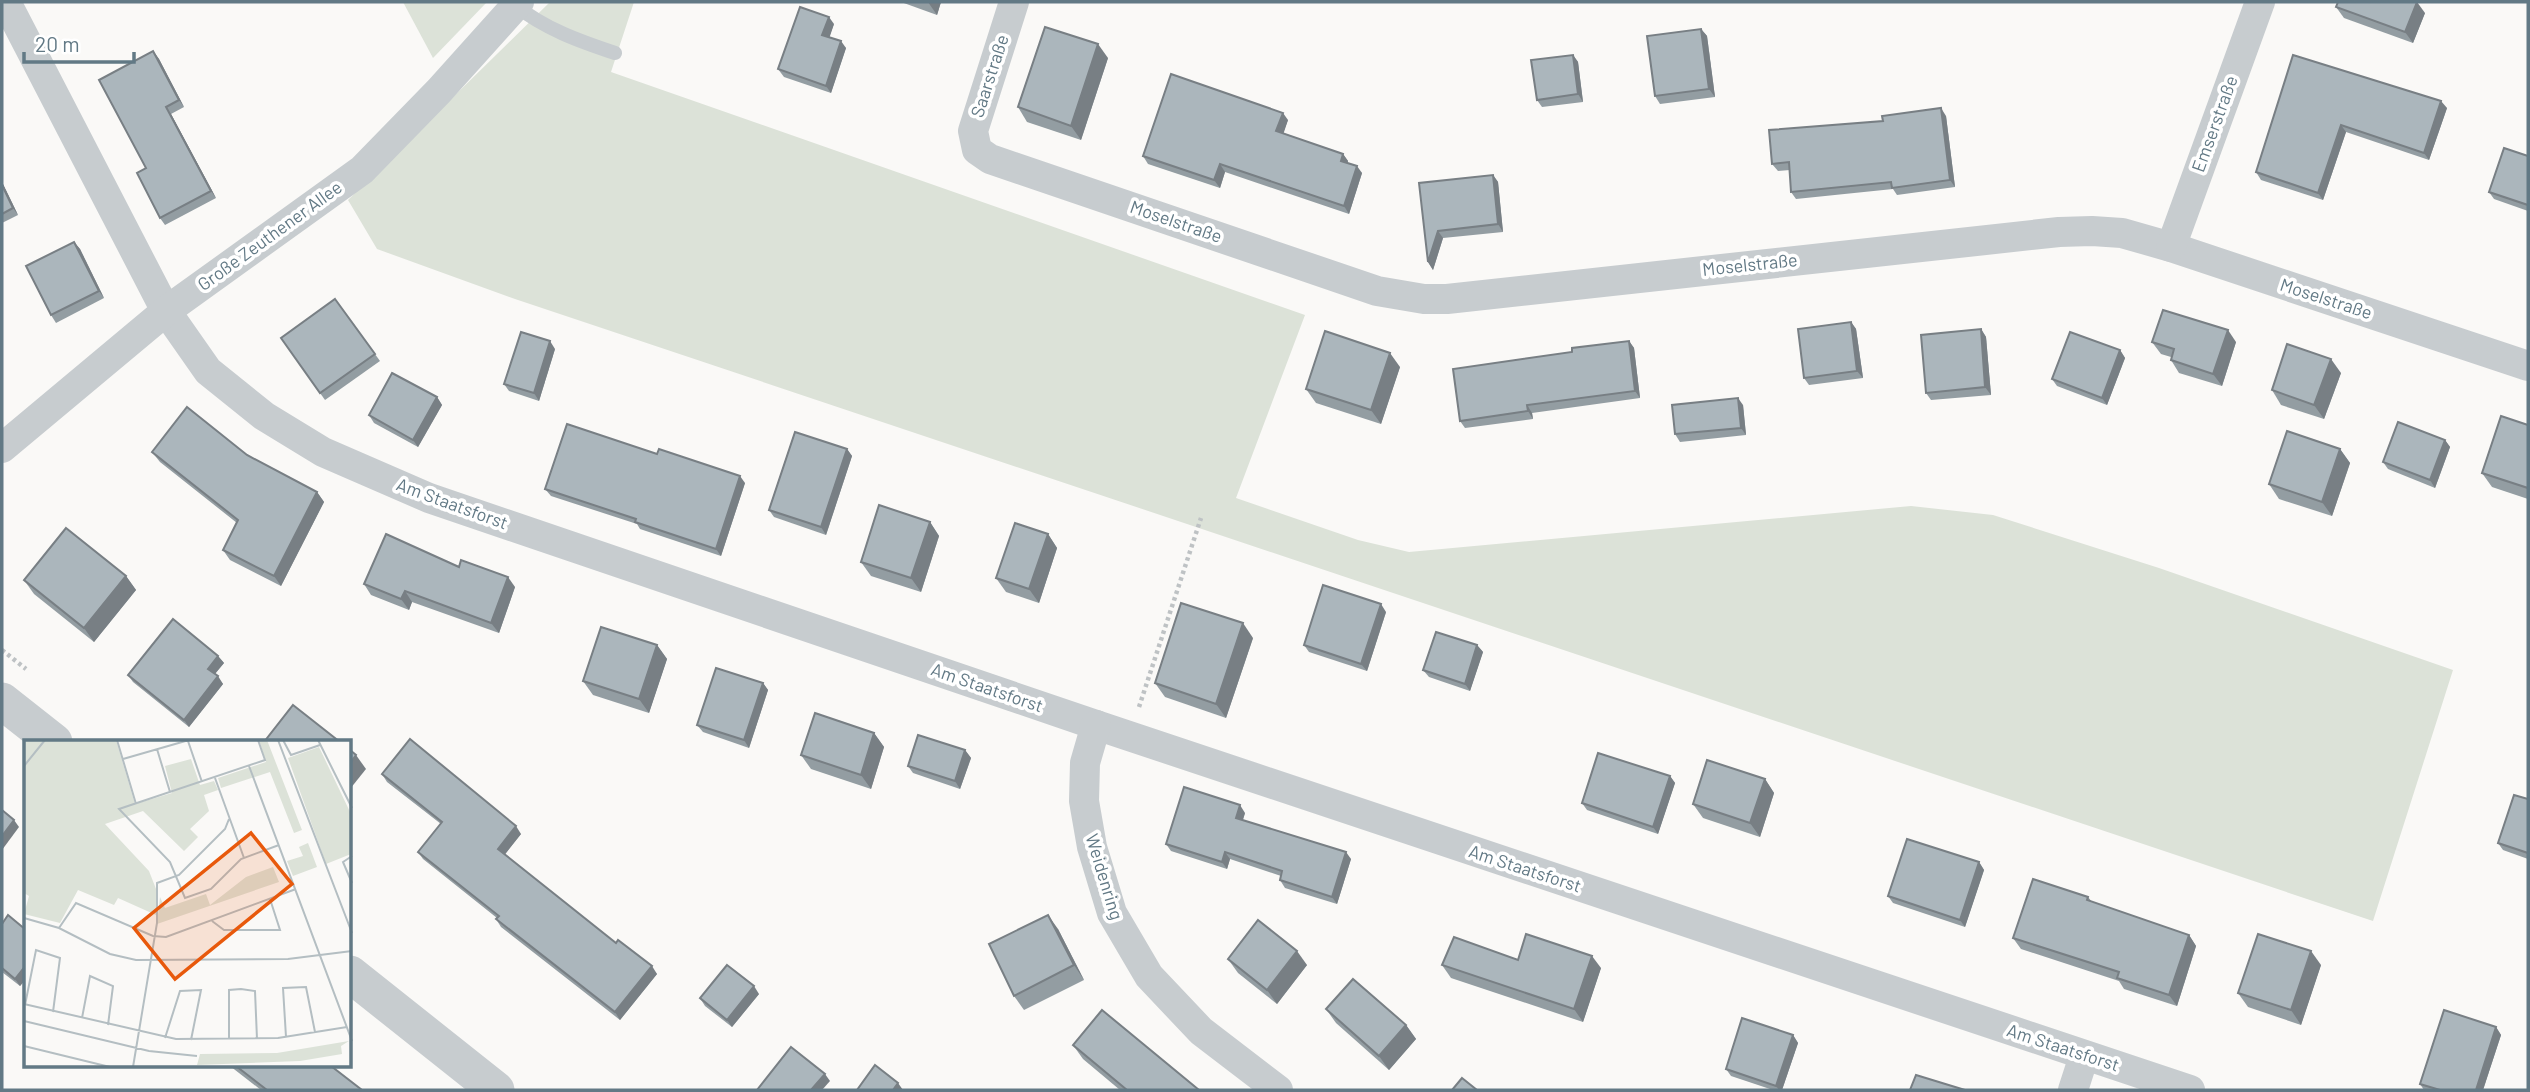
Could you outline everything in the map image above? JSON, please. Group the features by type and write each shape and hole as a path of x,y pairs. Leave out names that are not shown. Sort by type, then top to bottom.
{"street":[{"name":"Am Staatsforst","path":"6,2 166,311 208,371 264,416 323,452 429,498 1096,725 2190,1090"},
{"name":"Saarstraße","path":"977,150 973,131 1014,2"},
{"name":"Emserstraße","path":"2171,247 2260,2"},
{"name":"Große Zeuthener Allee","path":"2,448 166,311 362,170 439,91 517,4"},
{"name":"Moselstraße","path":"977,150 989,159 1377,291 1424,299 2059,232 2092,231 2123,233 2171,247 2528,366"},
{"path":"2,701 51,740"},
{"name":"Weidenring","path":"1096,725 1085,763 1084,801 1092,847 1112,913 1149,976 1201,1031 1278,1090"},
{"path":"352,976 496,1090"},
{"path":"2073,1090 2084,1056"}],"lane":[{"path":"517,4 533,19 571,38 615,53"}],"path":[{"path":"1129,736 1201,518"},
{"path":"6,663 16,651"}],"shaded area":[{"path":"403,2 487,2 433,58"},
{"path":"550,2 634,2 611,72 1305,315 1236,498 1358,540 1409,552 1911,506 1993,515 2159,568 2453,670 2373,921 515,299 377,249 348,200"}],"building":[{"path":"2338,2 2417,2 2405,32 2336,7"},
{"path":"800,7 829,17 822,35 841,41 826,86 778,69"},
{"path":"1045,27 1098,44 1071,126 1018,107"},
{"path":"1701,29 1709,89 1655,96 1647,36"},
{"path":"153,51 179,100 166,107 211,191 160,218 137,173 146,168 99,80"},
{"path":"1573,55 1578,94 1537,100 1531,60"},
{"path":"2293,55 2441,101 2424,153 2341,125 2318,193 2256,172"},
{"path":"1171,74 1283,113 1276,131 1343,154 1341,161 1357,166 1344,206 1220,164 1214,180 1143,156"},
{"path":"1941,108 1950,180 1892,188 1891,182 1791,192 1789,162 1772,164 1769,130 1883,121 1882,116"},
{"path":"2504,148 2528,156 2528,205 2489,192"},
{"path":"1493,175 1498,224 1438,231 1428,262 1419,183"},
{"path":"2,185 13,208 2,214"},
{"path":"74,242 99,291 51,315 26,266"},
{"path":"335,299 375,354 320,393 281,338"},
{"path":"2163,310 2228,330 2213,374 2171,360 2174,349 2152,342"},
{"path":"1851,322 1857,371 1804,378 1798,329"},
{"path":"1981,329 1985,387 1926,393 1921,335"},
{"path":"1325,331 1390,353 1371,410 1306,389"},
{"path":"521,332 550,341 534,393 504,384"},
{"path":"2070,332 2120,350 2102,398 2052,379"},
{"path":"1629,341 1635,391 1527,405 1528,411 1460,421 1453,369"},
{"path":"2287,344 2331,359 2314,405 2272,390"},
{"path":"392,373 437,397 413,440 369,415"},
{"path":"1738,398 1741,428 1675,434 1672,405"},
{"path":"187,407 247,455 317,492 274,576 223,550 238,520 152,452"},
{"path":"2501,416 2528,425 2528,488 2482,473"},
{"path":"2398,422 2445,440 2430,480 2383,462"},
{"path":"567,424 657,454 659,449 740,476 716,549 545,489"},
{"path":"2287,431 2340,449 2322,502 2269,484"},
{"path":"795,432 847,449 821,527 769,510"},
{"path":"879,505 930,522 911,578 861,562"},
{"path":"1015,523 1048,534 1029,589 996,578"},
{"path":"66,528 126,576 84,628 24,580"},
{"path":"386,534 459,567 461,560 508,577 491,623 405,591 401,599 364,584"},
{"path":"1323,585 1381,604 1361,664 1304,645"},
{"path":"1181,603 1243,623 1216,704 1155,683"},
{"path":"173,619 218,656 208,669 218,676 184,720 128,675"},
{"path":"601,627 657,645 639,699 583,681"},
{"path":"1436,632 1477,645 1465,684 1423,670"},
{"path":"716,668 763,683 744,740 697,725"},
{"path":"293,705 337,740 266,740"},
{"path":"815,713 874,733 861,775 801,755"},
{"path":"918,735 965,750 955,781 908,766"},
{"path":"410,739 516,826 498,849 616,943 618,940 652,966 615,1012 496,919 499,916 418,852 442,822 382,774"},
{"path":"1598,753 1670,776 1653,827 1582,803"},
{"path":"1707,760 1765,779 1750,823 1693,804"},
{"path":"1184,787 1240,805 1236,818 1346,852 1332,897 1280,880 1282,871 1225,852 1222,862 1166,844"},
{"path":"2514,795 2528,799 2528,853 2498,843"},
{"path":"2,810 14,820 2,836"},
{"path":"1907,839 1979,862 1960,920 1888,896"},
{"path":"2033,879 2189,935 2169,995 2117,978 2119,972 2013,938"},
{"path":"8,915 24,928 24,968 15,979 2,968 2,924"},
{"path":"1048,915 1074,965 1014,996 989,944"},
{"path":"1258,920 1297,951 1267,990 1228,959"},
{"path":"1526,934 1592,956 1574,1009 1442,965 1454,937 1518,960"},
{"path":"2258,934 2311,951 2291,1010 2238,993"},
{"path":"727,965 754,986 727,1020 700,998"},
{"path":"1353,979 1406,1025 1379,1056 1326,1009"},
{"path":"1102,1010 1199,1090 1127,1090 1073,1045"},
{"path":"2444,1010 2496,1027 2476,1090 2440,1090 2420,1084"},
{"path":"1742,1018 1793,1035 1776,1086 1726,1069"},
{"path":"791,1047 825,1074 811,1090 757,1090"},
{"path":"875,1065 898,1083 893,1090 857,1090"},
{"path":"239,1068 334,1068 362,1090 267,1090"},
{"path":"1916,1075 1965,1090 1910,1090"},
{"path":"1462,1078 1477,1090 1452,1090"}]}
